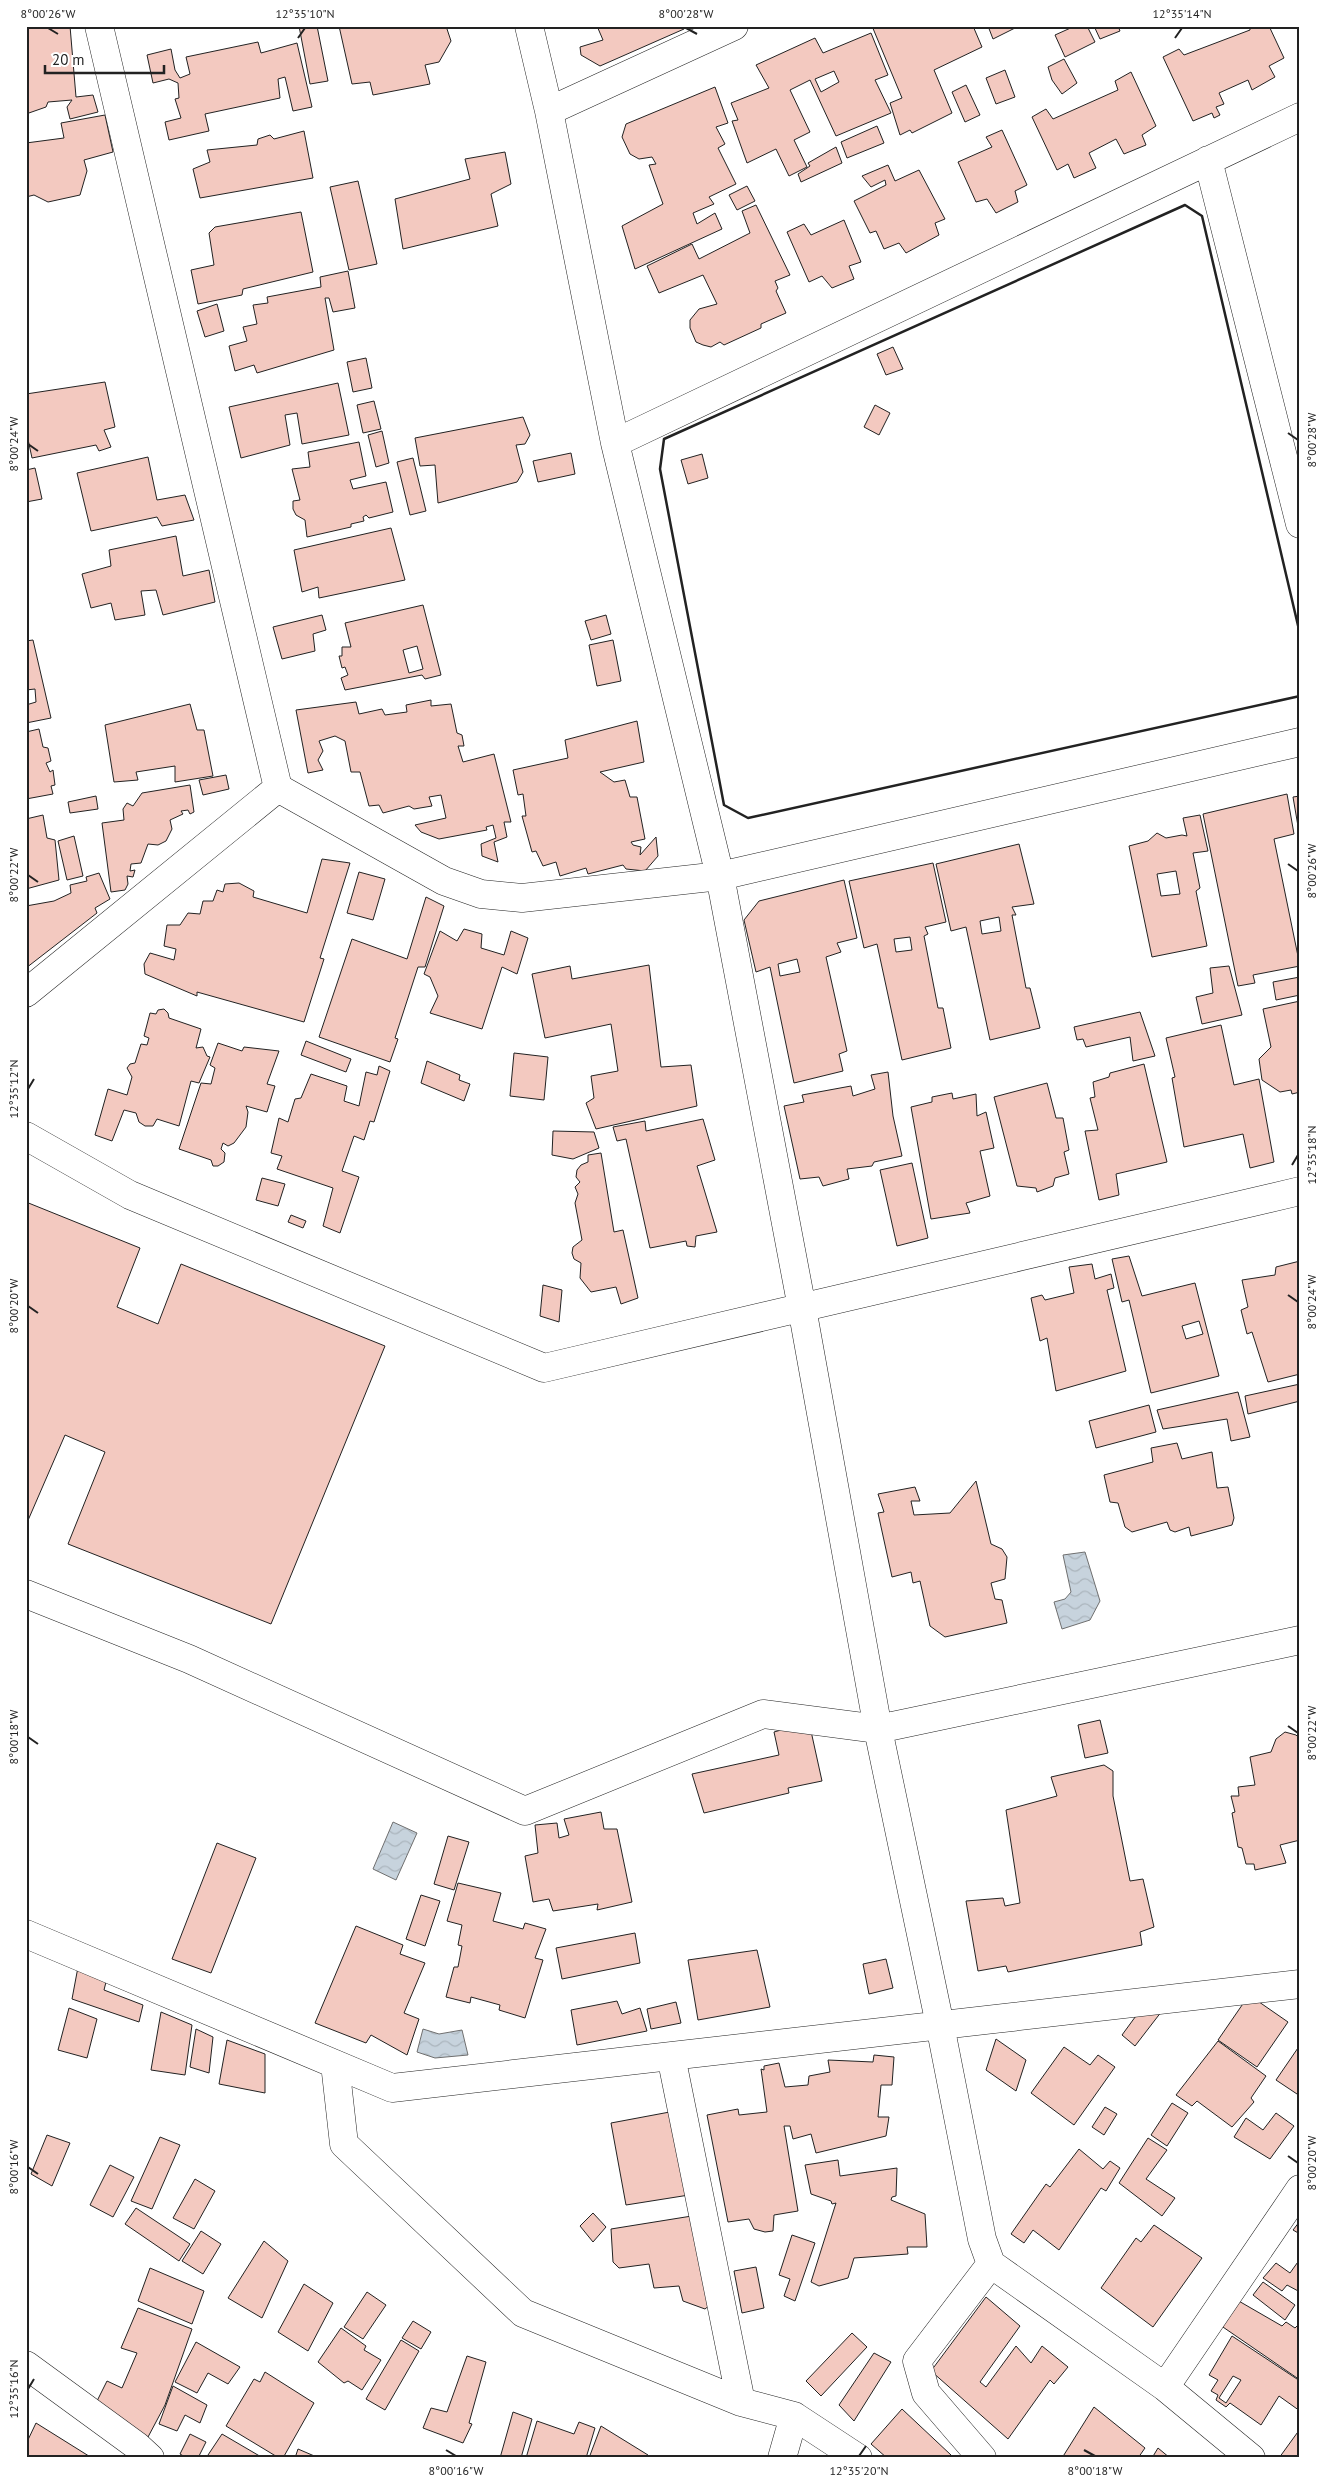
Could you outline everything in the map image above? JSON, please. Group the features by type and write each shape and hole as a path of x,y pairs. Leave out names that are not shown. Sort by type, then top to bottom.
{"street":[{"path":"99,26 278,788 444,881 481,894 522,898 720,876 1300,742"},
{"path":"529,26 549,112 615,444 720,876 802,1308 878,1729 940,2025 982,2239 991,2264 1165,2387 1251,2458"},
{"path":"549,112 734,26"},
{"path":"615,444 1300,117"},
{"path":"1208,160 1290,437 1300,524"},
{"path":"26,993 278,788"},
{"path":"26,1136 130,1195 544,1368 1300,1191"},
{"path":"26,1594 189,1659 525,1811 763,1714 878,1729 1300,1640"},
{"path":"26,1934 392,2088 1300,1984"},
{"path":"671,2056 741,2402"},
{"path":"335,2064 344,2144 523,2313 741,2402 794,2416 858,2458"},
{"path":"1165,2387 1300,2189"},
{"path":"982,2458 926,2393 918,2361 991,2264"},
{"path":"26,2365 140,2454"},
{"path":"782,2458 794,2416"}],"water":[{"path":"1085,1552 1100,1601 1090,1620 1062,1629 1054,1602 1065,1599 1071,1592 1063,1555"},
{"path":"393,1822 417,1833 396,1880 373,1869"},
{"path":"423,2029 439,2034 462,2030 468,2055 435,2058 417,2052"}],"building":[{"path":"26,26 70,26 76,97 93,95 98,112 70,119 67,107 72,100 48,102 46,107 26,114"},
{"path":"299,26 317,26 328,81 310,84"},
{"path":"339,26 446,26 451,41 439,62 425,65 430,84 373,95 370,82 352,84"},
{"path":"597,26 683,26 684,29 600,66 581,55 580,47 603,40"},
{"path":"872,26 973,26 982,47 934,70 952,113 912,133 910,130 900,135 890,103 902,98"},
{"path":"988,26 1019,26 993,39"},
{"path":"1075,26 1087,26 1095,42 1065,57 1055,35"},
{"path":"1094,26 1118,26 1120,31 1100,39"},
{"path":"1250,26 1269,26 1284,58 1269,66 1275,77 1252,90 1248,80 1219,93 1224,104 1216,107 1220,115 1214,118 1212,113 1193,121 1163,57 1179,49 1184,55 1250,30"},
{"path":"871,33 888,75 875,80 891,113 836,136 810,80 790,90 810,132 794,140 807,167 789,176 776,149 747,163 732,121 738,120 731,103 769,88 756,65 815,38 823,53","holes":["834,71 839,82 821,92 815,79"]},
{"path":"258,42 261,53 297,43 312,107 293,111 285,77 278,79 280,98 205,114 209,131 169,140 165,122 181,118 175,99 179,98 178,83 169,79 153,83 147,55 171,49 175,70 180,78 190,74 186,57"},
{"path":"1064,59 1077,83 1062,94 1052,80 1048,67"},
{"path":"1005,70 1015,97 996,104 986,78"},
{"path":"1131,72 1156,126 1142,135 1146,145 1124,154 1116,139 1089,153 1096,168 1074,178 1068,164 1057,170 1032,117 1046,109 1053,119 1118,90 1115,81"},
{"path":"966,85 980,115 965,122 952,92"},
{"path":"715,87 728,123 716,127 725,144 718,148 736,184 709,197 714,204 693,213 697,224 715,213 722,229 635,269 622,226 663,204 649,165 656,164 652,157 639,159 630,154 622,137 626,124"},
{"path":"105,115 113,152 84,160 87,171 80,195 48,202 34,195 26,197 26,143 64,138 61,123"},
{"path":"877,126 884,143 847,158 841,142"},
{"path":"1002,130 1027,185 1015,191 1018,202 996,213 987,199 976,202 958,162 992,147 986,137"},
{"path":"304,131 313,178 200,198 193,169 210,162 207,150 257,145 258,139 270,135 274,139"},
{"path":"836,147 842,163 801,182 798,174 810,166 808,163"},
{"path":"505,152 511,184 491,194 498,226 403,249 395,199 470,179 465,159"},
{"path":"888,165 895,181 919,170 945,219 935,223 939,235 906,253 899,243 884,249 876,231 870,233 854,201 886,185 885,180 871,187 862,176"},
{"path":"358,181 377,264 349,270 330,187"},
{"path":"747,186 755,201 737,210 729,195"},
{"path":"756,205 790,275 775,281 778,288 776,291 786,313 761,324 761,328 724,345 720,342 711,347 703,345 696,342 690,328 690,320 699,309 717,304 703,275 659,293 647,266 692,244 699,259 750,233 742,211"},
{"path":"301,212 313,272 243,289 242,295 198,304 191,270 214,265 209,233 215,227"},
{"path":"844,220 861,262 849,266 854,279 832,288 822,276 809,282 787,232 804,224 811,235"},
{"path":"348,271 355,308 333,312 329,298 325,298 334,350 257,373 254,365 235,371 229,346 247,341 243,327 257,324 253,305 268,303 267,297 321,287 320,277"},
{"path":"217,304 224,331 205,337 197,311"},
{"path":"893,347 903,369 886,375 877,354"},
{"path":"366,358 372,388 353,392 347,362"},
{"path":"105,382 115,427 104,430 111,447 99,451 96,445 32,458 26,430 26,394"},
{"path":"338,383 349,435 302,444 297,413 285,415 290,445 241,458 229,407"},
{"path":"374,401 381,429 363,433 357,405"},
{"path":"875,405 890,413 879,435 864,427"},
{"path":"523,417 530,435 525,444 516,445 523,472 517,482 438,503 435,465 420,466 415,438"},
{"path":"382,431 389,463 376,467 368,435"},
{"path":"359,442 366,476 350,480 353,489 386,482 393,512 369,518 366,515 363,517 364,521 351,524 351,527 307,537 305,520 296,515 293,509 293,501 300,500 292,469 310,467 308,452"},
{"path":"571,453 575,474 538,482 533,461"},
{"path":"702,454 708,478 688,484 681,460"},
{"path":"148,457 157,500 185,495 194,520 162,526 157,517 91,531 77,473"},
{"path":"413,458 426,511 410,515 397,462"},
{"path":"35,468 42,499 26,502 26,470"},
{"path":"391,528 405,580 319,598 318,587 302,592 294,550"},
{"path":"176,536 183,576 209,570 215,602 163,615 156,590 141,591 145,615 115,620 111,603 91,608 82,574 111,566 109,550"},
{"path":"423,605 441,675 425,679 422,675 345,690 341,678 348,675 345,667 342,668 339,656 342,656 342,647 351,647 345,623","holes":["417,646 423,669 409,673 403,650"]},
{"path":"322,615 326,630 313,634 315,651 282,659 273,627"},
{"path":"606,615 611,634 591,640 585,621"},
{"path":"33,640 51,718 26,723 26,705 36,702 35,689 26,690 26,641"},
{"path":"613,640 621,681 597,686 589,645"},
{"path":"431,700 431,706 451,704 457,733 462,735 464,746 458,746 463,762 494,754 511,822 504,822 507,837 494,842 498,862 482,856 481,844 496,838 493,825 486,827 487,830 439,839 421,832 415,825 446,818 441,795 429,797 432,806 414,809 409,806 383,813 379,805 369,806 360,772 351,772 345,741 335,736 319,741 323,751 318,760 323,770 308,773 296,710 356,702 359,714 382,709 385,715 407,712 406,705"},
{"path":"190,704 197,730 204,730 213,776 175,782 175,766 136,772 138,780 114,782 105,725"},
{"path":"637,721 644,762 600,772 614,782 625,780 630,797 637,797 645,839 631,842 633,845 641,847 640,855 656,837 658,856 645,871 626,869 623,865 588,874 586,868 560,876 556,862 543,866 536,851 532,852 522,816 526,816 523,794 518,795 513,770 568,758 565,740"},
{"path":"39,729 43,747 48,748 51,761 46,763 50,772 53,770 55,785 51,786 53,794 26,799 26,732"},
{"path":"226,775 229,789 203,795 199,780"},
{"path":"190,785 194,812 190,814 188,810 181,811 183,814 170,820 172,829 166,841 158,845 148,844 141,863 131,864 130,871 135,870 133,877 127,876 128,884 125,890 111,892 102,823 124,820 123,809 127,803 133,806 142,793"},
{"path":"1287,794 1294,834 1274,839 1300,966 1253,975 1255,983 1238,986 1203,814"},
{"path":"96,796 98,809 70,813 68,802"},
{"path":"1300,796 1300,831 1299,832 1293,797"},
{"path":"43,815 47,838 55,840 59,880 26,889 26,819"},
{"path":"1200,815 1208,851 1193,853 1200,888 1196,891 1207,946 1152,957 1129,846 1148,841 1157,833 1166,838 1187,836 1183,818","holes":["1176,871 1180,894 1161,896 1157,874"]},
{"path":"74,836 83,876 67,880 58,841"},
{"path":"1019,844 1034,904 1012,907 1016,915 1012,915 1026,988 1030,988 1040,1028 990,1040 966,927 951,931 936,864","holes":["999,917 1001,931 982,934 980,921"]},
{"path":"322,859 350,863 320,958 324,959 304,1022 197,992 197,996 145,974 144,964 150,953 174,960 176,949 164,946 167,925 180,925 188,913 200,914 203,901 213,901 217,890 223,892 225,884 239,883 254,891 253,897 307,913"},
{"path":"933,863 946,922 925,927 928,934 924,936 938,1008 943,1008 951,1048 902,1060 877,944 864,948 849,881","holes":["910,937 912,950 896,952 894,939"]},
{"path":"359,872 385,879 373,920 347,913"},
{"path":"99,873 110,899 95,908 97,913 26,968 26,906 54,901 71,893 70,885 87,881 86,877"},
{"path":"844,880 857,938 837,943 841,952 826,957 847,1051 839,1054 843,1071 794,1083 770,967 756,972 744,920 759,901","holes":["797,959 800,972 780,976 778,964"]},
{"path":"426,897 444,906 425,967 418,967 395,1038 398,1039 390,1062 319,1037 352,939 407,959"},
{"path":"464,929 482,934 481,948 504,955 511,931 528,938 517,974 502,967 482,1029 430,1013 438,996 430,977 424,974 440,931 457,941"},
{"path":"649,965 661,1067 691,1065 697,1106 596,1129 586,1103 594,1098 591,1076 618,1071 611,1024 545,1038 532,974 570,966 572,979"},
{"path":"1229,966 1242,1015 1202,1024 1196,997 1213,993 1210,968"},
{"path":"1300,977 1300,995 1276,1000 1273,982"},
{"path":"1300,1001 1300,1092 1292,1094 1291,1090 1280,1092 1262,1080 1259,1059 1271,1047 1263,1009"},
{"path":"164,1009 168,1013 169,1018 201,1029 196,1048 203,1047 207,1056 210,1057 199,1083 191,1081 179,1126 157,1119 153,1126 145,1126 139,1122 136,1113 124,1110 112,1141 95,1135 108,1089 127,1095 132,1077 127,1068 130,1064 135,1063 141,1044 147,1045 149,1038 144,1036 150,1013 156,1014 158,1010"},
{"path":"1140,1012 1155,1056 1133,1061 1130,1037 1086,1047 1083,1039 1077,1040 1074,1027"},
{"path":"1221,1025 1234,1085 1259,1079 1274,1162 1250,1168 1243,1134 1184,1147 1172,1078 1175,1077 1166,1038"},
{"path":"306,1041 351,1059 346,1072 301,1055"},
{"path":"218,1043 242,1051 244,1047 279,1051 267,1084 275,1086 267,1112 246,1106 248,1112 246,1127 234,1143 228,1146 223,1143 221,1149 225,1153 224,1162 218,1166 213,1166 211,1160 179,1149 201,1083 211,1084 215,1068 210,1065"},
{"path":"514,1053 548,1057 544,1100 510,1096"},
{"path":"427,1061 460,1075 459,1080 470,1084 464,1101 421,1083"},
{"path":"1144,1064 1167,1162 1116,1174 1119,1195 1099,1200 1085,1131 1098,1130 1090,1098 1095,1097 1093,1082 1109,1077 1110,1073"},
{"path":"379,1066 390,1071 374,1122 370,1121 364,1140 354,1136 342,1171 359,1177 340,1233 323,1226 333,1188 277,1169 282,1156 271,1153 279,1118 288,1122 295,1099 301,1098 311,1074 347,1086 344,1101 359,1106 366,1072 377,1075"},
{"path":"888,1072 893,1116 902,1156 874,1162 872,1166 847,1169 849,1179 823,1186 819,1177 800,1179 784,1106 804,1102 802,1095 851,1086 853,1096 875,1089 871,1075"},
{"path":"1047,1083 1056,1118 1063,1118 1069,1150 1064,1152 1069,1174 1055,1178 1053,1186 1037,1192 1036,1188 1017,1186 994,1097"},
{"path":"952,1093 953,1099 976,1094 977,1116 986,1112 994,1148 980,1151 990,1196 966,1203 970,1213 931,1219 911,1107 932,1102 932,1097"},
{"path":"703,1119 715,1160 697,1166 717,1232 696,1236 695,1247 687,1246 686,1241 650,1248 626,1139 617,1141 613,1127 645,1121 646,1131"},
{"path":"553,1131 594,1132 599,1148 573,1159 552,1155"},
{"path":"601,1153 614,1232 623,1230 638,1298 621,1304 616,1287 591,1292 580,1278 581,1263 574,1259 572,1253 573,1247 582,1240 575,1203 578,1194 575,1187 580,1182 576,1177 577,1170 581,1165 588,1162 588,1155"},
{"path":"912,1163 928,1238 897,1246 880,1170"},
{"path":"262,1178 285,1184 278,1206 256,1200"},
{"path":"26,1202 140,1248 117,1307 158,1324 181,1264 385,1346 271,1624 68,1544 105,1452 65,1435 26,1525"},
{"path":"291,1215 306,1221 303,1228 288,1222"},
{"path":"1129,1256 1142,1296 1195,1283 1219,1376 1151,1393 1129,1300 1122,1302 1112,1259","holes":["1199,1321 1203,1334 1186,1339 1182,1326"]},
{"path":"1300,1261 1300,1374 1268,1382 1252,1332 1247,1334 1241,1310 1248,1307 1242,1280 1275,1275 1276,1267"},
{"path":"1092,1264 1095,1279 1111,1274 1114,1288 1107,1290 1126,1371 1056,1391 1047,1338 1040,1341 1031,1298 1042,1295 1045,1300 1074,1293 1069,1267"},
{"path":"543,1285 562,1290 559,1322 540,1316"},
{"path":"1300,1384 1300,1401 1248,1414 1245,1396"},
{"path":"1238,1392 1250,1437 1231,1441 1227,1419 1163,1429 1157,1410"},
{"path":"1149,1405 1156,1432 1096,1448 1089,1421"},
{"path":"1177,1443 1182,1459 1212,1452 1217,1488 1228,1487 1234,1518 1232,1525 1191,1536 1189,1527 1175,1532 1170,1530 1167,1522 1132,1532 1125,1527 1118,1503 1110,1502 1104,1475 1153,1462 1151,1448"},
{"path":"976,1481 991,1544 1002,1549 1007,1557 1005,1579 991,1583 995,1599 1002,1600 1007,1623 945,1637 930,1626 920,1581 913,1583 911,1572 892,1577 878,1513 884,1512 878,1494 915,1487 920,1501 911,1501 914,1515 950,1513"},
{"path":"1100,1720 1108,1753 1085,1758 1078,1725"},
{"path":"809,1722 822,1781 788,1788 789,1793 704,1813 692,1774 779,1755 774,1732"},
{"path":"1285,1732 1296,1735 1300,1739 1300,1840 1280,1845 1286,1863 1255,1870 1254,1864 1246,1864 1242,1848 1238,1847 1232,1813 1235,1812 1231,1796 1239,1796 1238,1787 1255,1785 1250,1757 1271,1752 1276,1739"},
{"path":"1104,1765 1113,1771 1113,1796 1130,1881 1143,1879 1154,1927 1140,1932 1142,1945 1008,1972 1006,1966 978,1971 966,1901 1003,1898 1005,1906 1020,1903 1006,1810 1057,1796 1051,1777"},
{"path":"601,1812 604,1829 617,1829 632,1902 597,1910 598,1904 553,1911 549,1899 533,1902 525,1856 538,1853 535,1825 557,1823 559,1838 569,1835 564,1819"},
{"path":"448,1836 469,1842 454,1890 434,1884"},
{"path":"217,1843 256,1858 211,1973 172,1959"},
{"path":"458,1883 501,1893 493,1921 523,1929 525,1923 546,1929 535,1958 543,1960 525,2018 499,2010 500,2005 471,1997 470,2003 446,1997 454,1967 458,1967 462,1946 458,1945 462,1925 447,1921"},
{"path":"421,1895 440,1901 425,1946 406,1939"},
{"path":"356,1926 403,1945 400,1954 425,1963 404,2013 419,2019 407,2055 371,2035 366,2043 315,2023"},
{"path":"635,1933 640,1963 562,1979 556,1948"},
{"path":"757,1950 770,2007 698,2020 688,1960"},
{"path":"886,1959 893,1988 869,1994 863,1964"},
{"path":"78,1967 107,1978 104,1990 143,2005 139,2022 72,1999"},
{"path":"1249,1995 1288,2022 1257,2067 1218,2040"},
{"path":"617,2001 622,2014 640,2008 647,2031 577,2045 571,2010"},
{"path":"676,2002 681,2023 651,2029 647,2009"},
{"path":"1165,2007 1135,2046 1122,2035 1141,2009"},
{"path":"69,2008 97,2019 87,2058 58,2050"},
{"path":"161,2012 192,2025 185,2075 151,2070"},
{"path":"196,2029 213,2037 209,2073 190,2067"},
{"path":"996,2039 1026,2060 1016,2091 986,2070"},
{"path":"227,2040 265,2054 265,2093 219,2084"},
{"path":"1218,2041 1266,2076 1251,2098 1254,2102 1232,2127 1197,2101 1192,2106 1176,2095"},
{"path":"1300,2045 1300,2096 1276,2080"},
{"path":"1064,2047 1090,2065 1098,2055 1115,2067 1074,2125 1031,2093"},
{"path":"874,2055 894,2057 892,2085 881,2085 878,2117 889,2117 886,2136 816,2153 811,2134 793,2139 790,2126 784,2126 798,2211 774,2215 773,2231 765,2232 754,2229 749,2219 728,2222 707,2115 738,2109 739,2115 767,2112 761,2069 764,2070 764,2066 779,2063 785,2087 808,2085 809,2076 830,2072 828,2060 873,2062"},
{"path":"1172,2103 1188,2113 1167,2146 1151,2135"},
{"path":"1105,2107 1117,2114 1104,2135 1092,2127"},
{"path":"675,2111 689,2195 626,2205 611,2123"},
{"path":"1276,2113 1294,2126 1270,2159 1234,2137 1246,2118 1263,2130"},
{"path":"47,2135 70,2143 52,2186 31,2174"},
{"path":"160,2137 180,2145 152,2209 131,2201"},
{"path":"1148,2138 1167,2150 1146,2179 1175,2198 1162,2216 1119,2183"},
{"path":"1079,2149 1103,2169 1110,2161 1120,2168 1106,2191 1101,2188 1059,2250 1033,2230 1024,2243 1011,2234 1046,2184 1050,2187"},
{"path":"838,2160 840,2176 897,2168 896,2196 892,2197 891,2200 925,2214 927,2247 907,2247 908,2254 854,2258 848,2278 819,2286 811,2282 836,2203 832,2204 831,2201 811,2194 805,2165"},
{"path":"110,2165 134,2177 113,2217 90,2205"},
{"path":"195,2179 215,2191 194,2229 173,2218"},
{"path":"136,2208 190,2244 179,2261 125,2224"},
{"path":"593,2213 606,2227 593,2242 580,2226"},
{"path":"698,2215 717,2299 705,2309 683,2301 679,2286 654,2288 649,2264 619,2268 613,2262 611,2229"},
{"path":"1300,2221 1300,2234 1293,2230"},
{"path":"1154,2225 1202,2258 1153,2327 1101,2288 1136,2238 1141,2242"},
{"path":"201,2231 221,2244 203,2274 182,2261"},
{"path":"792,2235 815,2243 795,2301 784,2296 790,2279 779,2275"},
{"path":"264,2241 288,2261 262,2318 228,2298"},
{"path":"1300,2259 1300,2292 1287,2285 1282,2291 1263,2278 1276,2263 1290,2273"},
{"path":"756,2267 764,2308 742,2313 734,2271"},
{"path":"150,2268 204,2291 192,2324 138,2301"},
{"path":"1263,2282 1295,2305 1285,2320 1253,2295"},
{"path":"304,2284 333,2303 308,2351 278,2332"},
{"path":"367,2292 386,2305 363,2339 344,2327"},
{"path":"986,2297 1020,2326 980,2382 986,2387 1016,2346 1031,2363 1042,2346 1068,2367 1054,2384 1050,2380 1008,2439 931,2371"},
{"path":"1237,2300 1282,2326 1286,2322 1295,2328 1300,2323 1300,2380 1220,2325"},
{"path":"138,2308 192,2329 165,2405 148,2437 95,2405 107,2381 122,2388 137,2353 121,2348"},
{"path":"413,2321 431,2332 421,2349 402,2338"},
{"path":"341,2328 366,2346 364,2350 381,2360 362,2390 348,2381 344,2383 318,2362"},
{"path":"852,2333 867,2347 821,2396 806,2381"},
{"path":"1232,2336 1300,2381 1300,2411 1279,2396 1261,2425 1230,2403 1226,2407 1216,2400 1218,2395 1211,2391 1218,2380 1209,2375","holes":["1233,2376 1241,2380 1226,2403 1219,2398"]},
{"path":"401,2340 419,2351 385,2410 366,2399"},
{"path":"196,2342 240,2367 228,2384 208,2373 197,2393 175,2382"},
{"path":"874,2353 891,2362 854,2421 839,2405"},
{"path":"467,2356 486,2362 469,2423 472,2424 463,2443 423,2428 431,2408 447,2412"},
{"path":"265,2372 314,2403 283,2458 279,2458 226,2426 254,2379 260,2382"},
{"path":"173,2386 207,2405 200,2423 185,2415 177,2431 159,2424"},
{"path":"1094,2407 1145,2448 1138,2458 1062,2458"},
{"path":"902,2409 951,2455 948,2458 887,2458 871,2444"},
{"path":"513,2412 532,2419 521,2458 500,2458"},
{"path":"537,2421 574,2434 579,2422 595,2428 586,2458 526,2458"},
{"path":"36,2423 92,2458 26,2458 26,2444"},
{"path":"601,2426 648,2455 647,2458 589,2458"},
{"path":"1300,2429 1300,2458 1279,2458"},
{"path":"190,2434 206,2442 198,2458 187,2458 180,2454"},
{"path":"222,2434 263,2458 206,2458"},
{"path":"1158,2448 1170,2458 1152,2458"},
{"path":"298,2449 319,2458 295,2458"}],"wall":[{"path":"1300,634 1202,216 1185,205 664,439 660,469 724,805 748,818 1300,696"}]}
